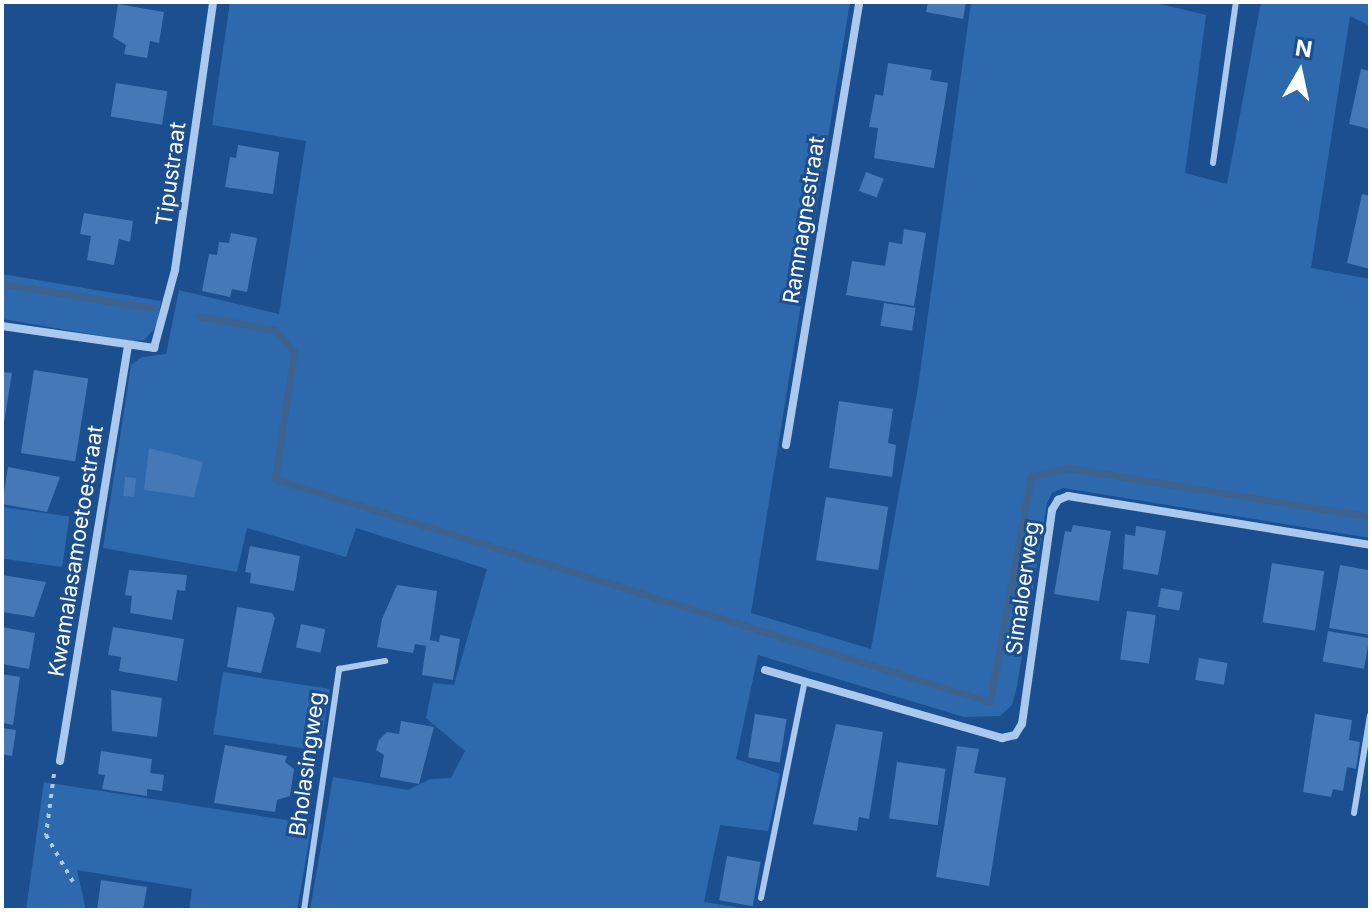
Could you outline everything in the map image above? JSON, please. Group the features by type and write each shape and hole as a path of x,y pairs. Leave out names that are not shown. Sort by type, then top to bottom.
{"street":[{"name":"Tipustraat","path":"128,347 154,348 175,270 213,2"},
{"name":"Ramnagnestraat","path":"786,445 859,2"},
{"path":"2,326 128,347"},
{"name":"Kwamalasamoetoestraat","path":"60,761 128,347"},
{"name":"Simaloerweg","path":"765,670 804,684 1002,738 1015,735 1022,724 1052,510 1068,496 1370,545"}],"lane":[{"path":"1213,163 1236,2"},
{"name":"Bholasingweg","path":"304,910 339,669 385,661"},
{"path":"761,898 804,684"},
{"path":"1354,813 1370,715"}],"path":[{"path":"60,761 47,799 46,835 73,882"}],"shaded area":[{"path":"230,2 850,2 751,613 871,649 918,387 971,2 1152,2 1206,15 1185,173 1227,184 1261,2 1370,2 1370,26 1350,16 1311,268 1370,279 1370,538 1063,488 1052,493 1047,503 1017,686 1012,705 1000,716 964,717 758,655 736,759 780,774 773,810 768,831 720,825 704,902 755,910 310,910 333,777 408,790 430,779 451,778 465,751 426,718 433,683 454,685 487,569 356,528 346,557 247,528 237,572 103,548 131,365 142,357 166,354 179,290 279,314 306,141 212,125"},
{"path":"2,274 161,301 157,326 144,340 132,341 2,319"},
{"path":"2,507 69,516 62,567 2,559"},
{"path":"223,672 330,689 320,751 213,734"},
{"path":"44,782 312,824 297,910 189,910 192,889 77,870 86,910 26,910"}],"building":[{"path":"928,2 966,2 963,19 926,12"},
{"path":"118,4 164,12 159,43 150,41 147,58 124,54 126,45 113,37"},
{"path":"888,63 932,70 930,80 948,83 934,168 874,158 878,128 869,127 875,94 883,96"},
{"path":"1361,69 1370,71 1370,129 1349,124"},
{"path":"116,83 167,91 162,125 111,117"},
{"path":"238,145 279,152 273,194 225,187 230,157 236,158"},
{"path":"866,172 884,179 877,197 859,191"},
{"path":"1362,194 1370,196 1370,269 1347,263"},
{"path":"84,213 133,221 130,242 119,239 114,265 87,260 91,236 80,234"},
{"path":"904,229 926,233 914,306 846,295 852,261 885,266 889,242 902,244"},
{"path":"231,233 257,238 247,292 232,289 230,297 202,291 209,254 217,255 219,242 229,243"},
{"path":"884,303 916,308 912,331 880,326"},
{"path":"34,370 88,379 75,462 21,453"},
{"path":"2,372 12,373 4,423 2,423"},
{"path":"839,401 893,409 888,443 896,445 892,477 829,468"},
{"path":"149,448 203,462 194,497 144,490"},
{"path":"8,467 60,477 47,512 2,504"},
{"path":"125,477 136,478 134,497 123,496"},
{"path":"826,497 888,507 878,570 816,560"},
{"path":"1073,525 1111,531 1099,601 1054,594 1065,531 1071,532"},
{"path":"1136,526 1166,531 1158,575 1123,569 1125,534 1135,536"},
{"path":"250,546 300,556 294,591 250,583 251,573 245,572"},
{"path":"1272,563 1324,571 1315,631 1263,622"},
{"path":"1340,565 1368,570 1370,635 1329,628"},
{"path":"129,570 187,575 185,591 177,590 172,620 130,613 132,596 125,595"},
{"path":"2,575 46,582 34,617 2,612"},
{"path":"397,585 437,591 430,640 439,642 440,635 460,639 453,680 422,675 426,646 415,644 413,653 377,647 382,619"},
{"path":"1161,588 1183,592 1179,611 1158,607"},
{"path":"237,607 272,613 275,618 261,673 227,667"},
{"path":"1127,611 1156,615 1149,664 1120,660"},
{"path":"301,624 325,629 320,653 296,647"},
{"path":"2,627 35,633 29,669 2,664"},
{"path":"113,627 184,639 177,681 119,671 121,657 108,655"},
{"path":"1328,631 1369,638 1364,669 1323,662"},
{"path":"1199,658 1228,663 1224,685 1195,680"},
{"path":"2,674 20,677 13,725 2,723"},
{"path":"111,690 162,698 157,737 112,731"},
{"path":"755,714 787,719 780,762 748,757"},
{"path":"1315,714 1352,720 1349,740 1360,742 1356,769 1347,767 1343,791 1333,789 1331,797 1303,792"},
{"path":"401,721 434,727 419,784 380,777 384,755 376,750 379,740 387,732 399,734"},
{"path":"836,724 883,732 869,819 859,817 857,831 813,824"},
{"path":"2,728 16,730 12,756 2,754"},
{"path":"225,745 287,756 285,762 294,769 290,796 277,800 275,812 214,803"},
{"path":"957,746 979,749 974,773 1006,778 989,886 936,877"},
{"path":"101,751 152,759 150,773 164,775 162,791 147,789 147,796 102,789 105,775 98,774"},
{"path":"897,762 946,769 938,825 889,818"},
{"path":"727,856 760,862 753,906 719,900"},
{"path":"101,880 147,887 143,910 97,910"}],"waterway":[{"path":"2,284 153,308"},
{"path":"199,316 275,330 294,352 275,479 990,702 1031,476 1069,468 1370,517"}]}
